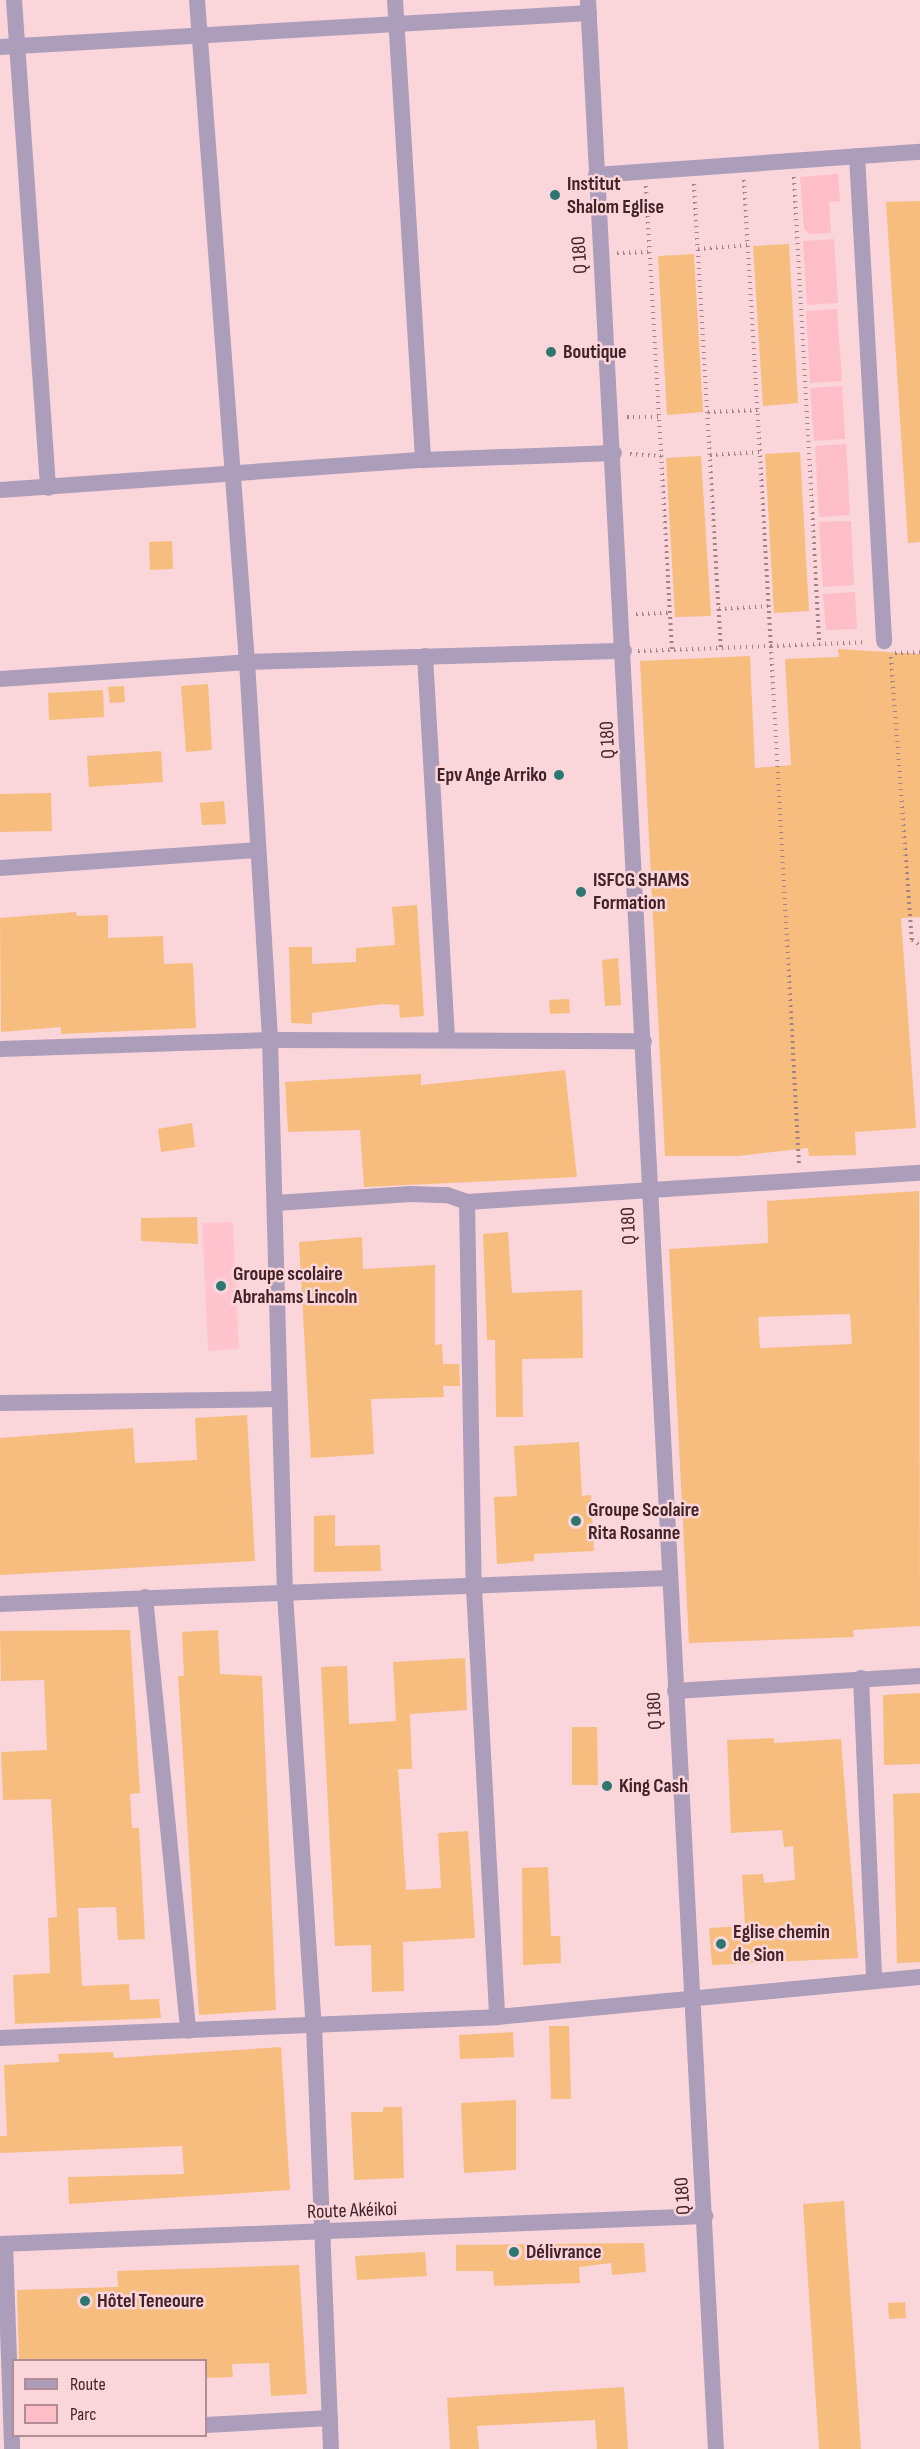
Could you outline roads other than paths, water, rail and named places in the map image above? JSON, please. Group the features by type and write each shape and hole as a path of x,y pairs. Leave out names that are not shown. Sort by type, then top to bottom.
{"street":[{"path":"14,0 7,46 48,488"},
{"path":"197,0 247,662 255,850 270,1040 285,1594 314,2025 331,2449"},
{"path":"395,0 423,460"},
{"path":"7,46 396,23 589,7"},
{"name":"Q 180","path":"589,7 596,175 614,453 644,1041 648,1190 668,1578 705,2216 716,2449"},
{"path":"596,175 920,152"},
{"path":"857,156 888,647"},
{"path":"0,490 233,477 423,460 614,453"},
{"path":"0,679 247,662 624,651"},
{"path":"425,656 447,1040"},
{"path":"0,868 255,850"},
{"path":"0,1049 270,1040 644,1041"},
{"path":"276,1203 411,1194 447,1195 467,1202 800,1183 920,1173"},
{"path":"467,1202 474,1588 497,2017"},
{"path":"0,1403 279,1399"},
{"path":"0,1605 145,1597 474,1588 668,1578"},
{"path":"145,1597 188,2031"},
{"path":"675,1691 920,1676"},
{"path":"861,1678 874,1980"},
{"path":"0,2038 497,2017 920,1977"},
{"name":"Route Akéikoi","path":"3,2244 705,2216"},
{"path":"3,2244 12,2439"},
{"path":"207,2425 330,2418"}],"place":[{"name":"Institut Shalom Eglise","path":"555,195"},
{"name":"Boutique","path":"551,352"},
{"name":"Epv Ange Arriko","path":"559,775"},
{"name":"ISFCG SHAMS Formation","path":"581,892"},
{"name":"Groupe scolaire Abrahams Lincoln","path":"221,1286"},
{"name":"Groupe Scolaire Rita Rosanne","path":"576,1521"},
{"name":"King Cash","path":"607,1786"},
{"name":"Eglise chemin de Sion","path":"721,1944"},
{"name":"Délivrance","path":"514,2252"},
{"name":"Hôtel Teneoure","path":"85,2301"}]}
